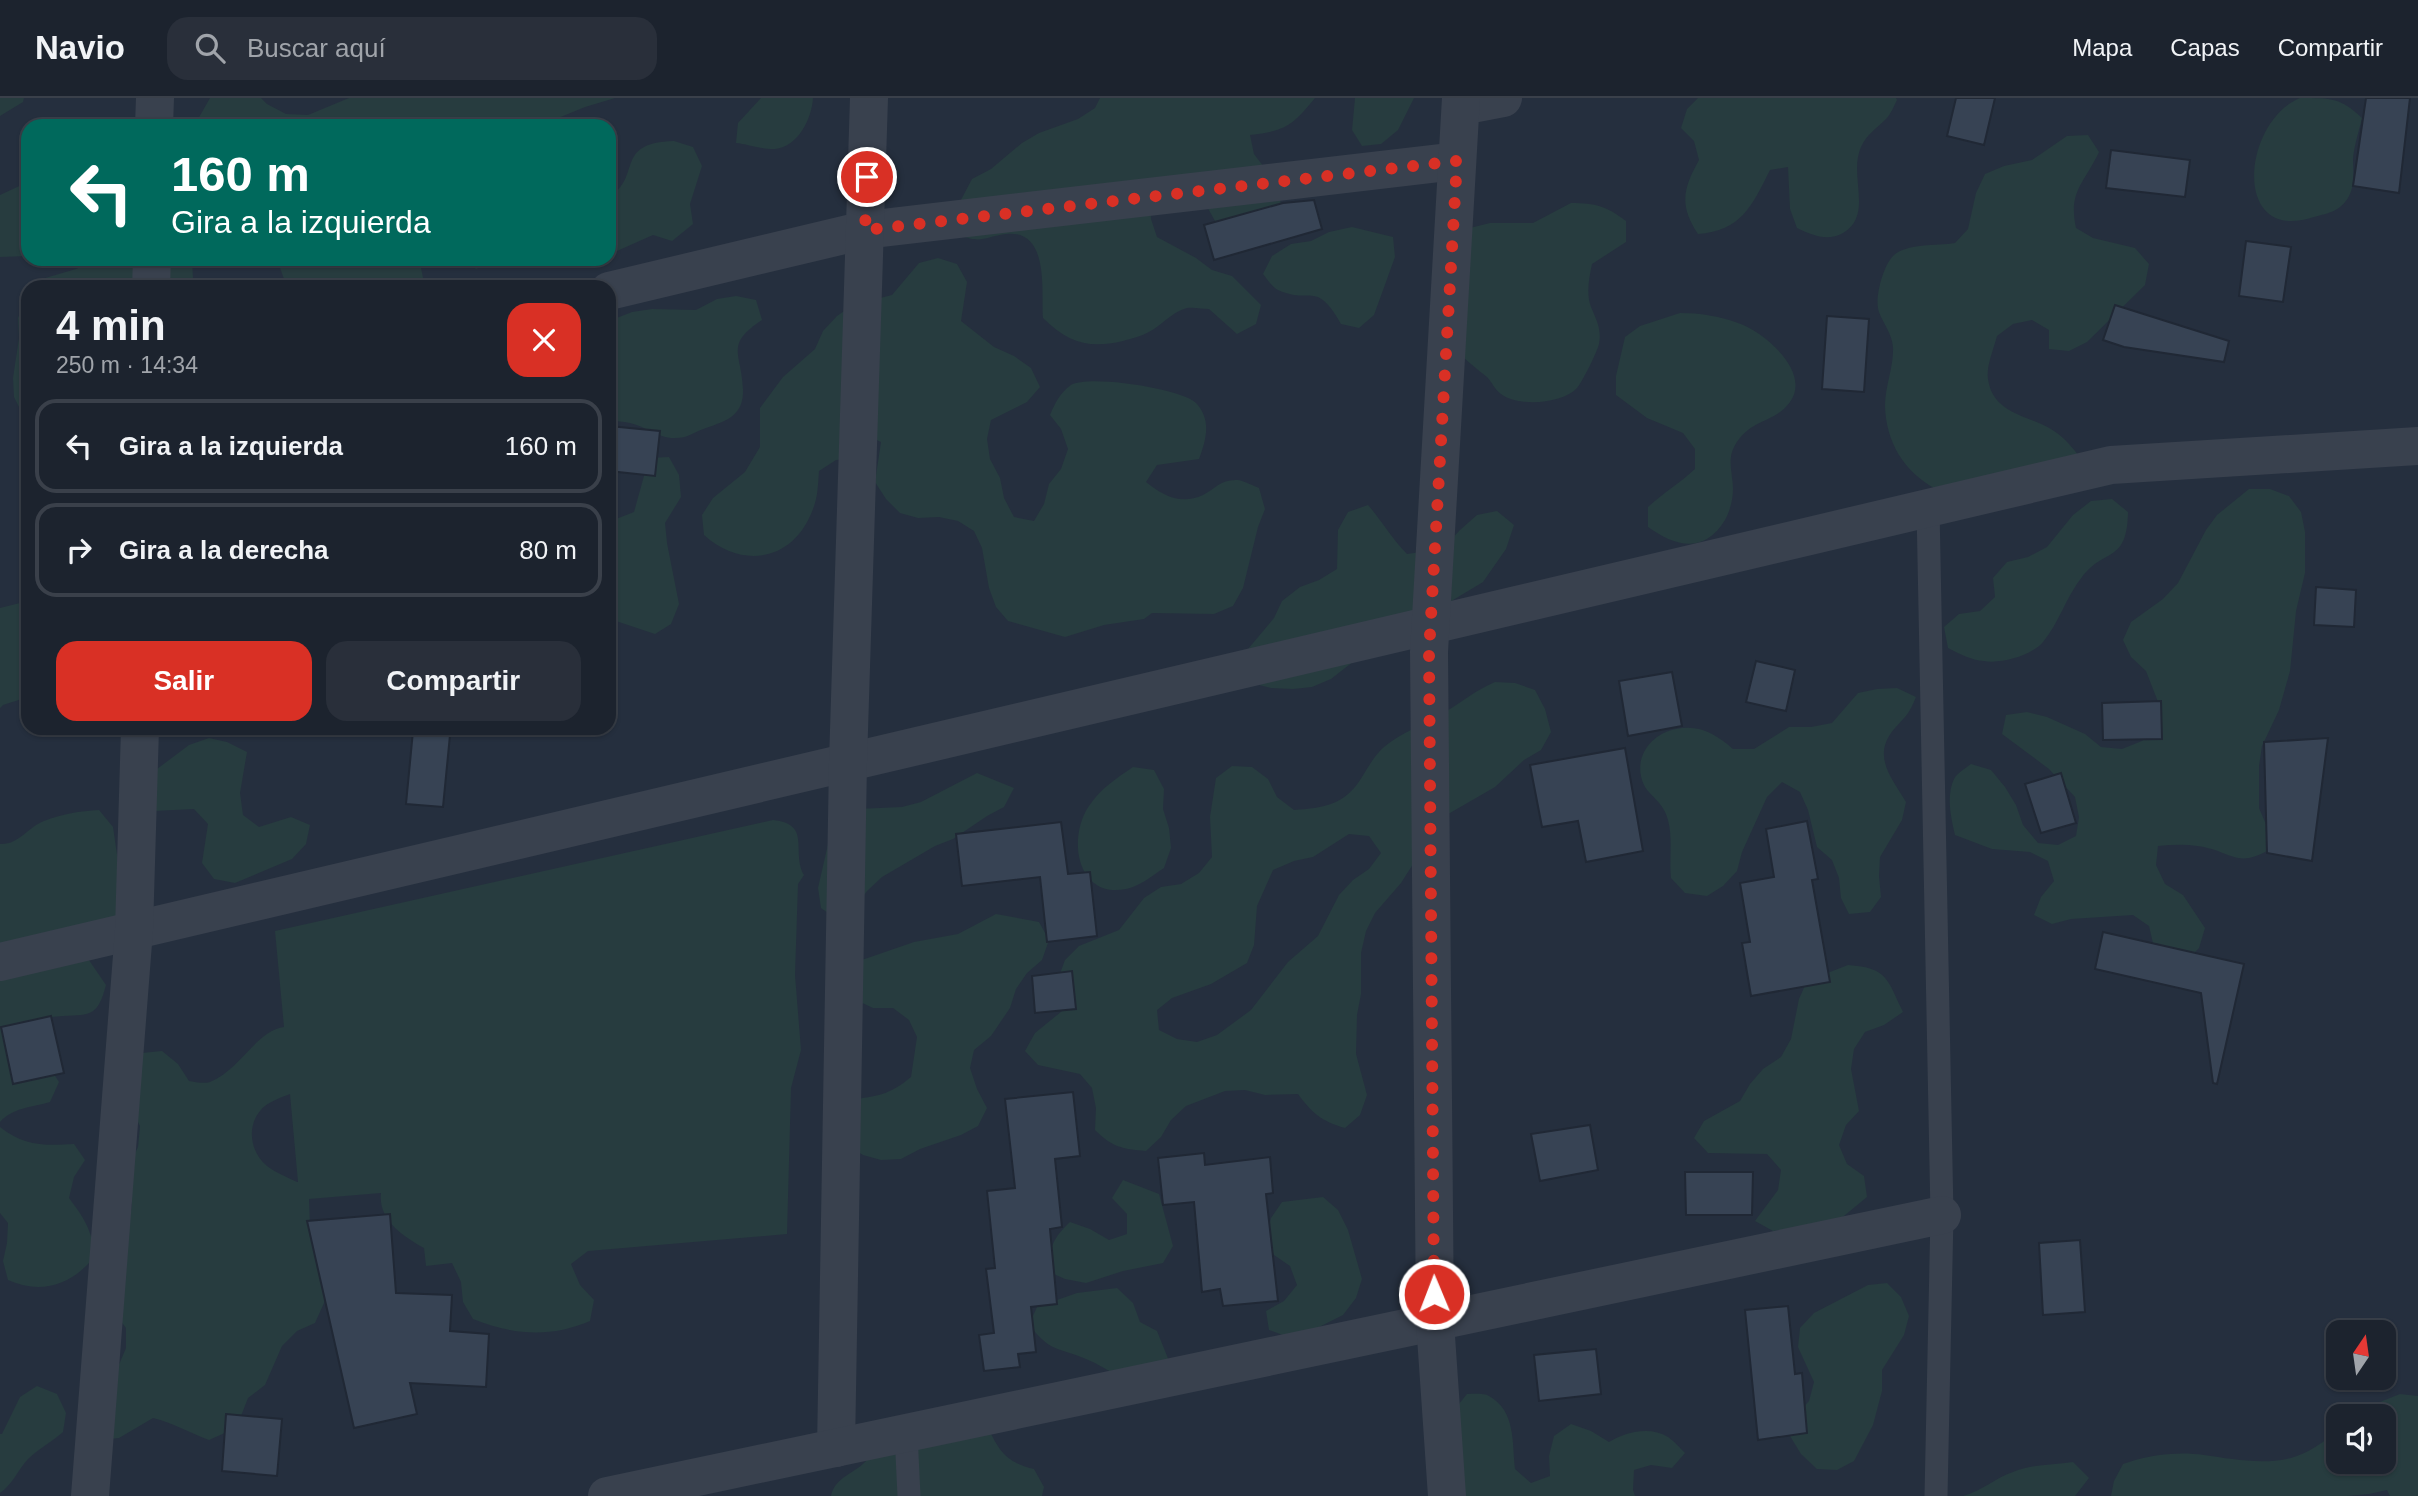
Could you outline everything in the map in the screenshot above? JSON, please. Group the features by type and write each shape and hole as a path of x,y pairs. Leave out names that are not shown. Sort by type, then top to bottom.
{"street":[{"path":"155,98 155,119"},
{"path":"836,1448 848,762 869,98"},
{"path":"1447,1496 1435,1322 1429,652 1461,102 1503,98"},
{"path":"616,289 865,230 1457,161"},
{"path":"0,962 2111,465 2418,446"},
{"path":"90,1496 134,930 140,735"},
{"path":"607,1496 1942,1215"}],"lane":[{"path":"1928,508 1942,1215 1936,1496"},
{"path":"906,1433 909,1496"}],"green space":[{"path":"0,98 24,98 23,102 0,116"},
{"path":"210,98 261,98 286,114 308,115 349,98 615,98 556,119 198,119"},
{"path":"761,98 813,98 807,122 797,137 783,147 771,149 736,143 738,123"},
{"path":"1100,98 1315,98 1301,115 1281,129 1250,135 1254,154 1279,187 1281,207 1233,232 1215,221 1205,203 1150,199 1151,219 1157,237 1212,270 1232,276 1261,305 1256,324 1237,334 1209,309 1187,308 1151,331 1123,341 1100,344 1080,342 1061,333 1043,318 1040,264 1030,241 1020,235 1006,234 978,239 959,235 953,215 972,179 991,169 1022,143 1039,133 1078,119 1095,108"},
{"path":"1355,98 1414,98 1398,130 1381,144 1362,146 1352,130"},
{"path":"1698,98 1896,98 1889,115 1861,147 1857,170 1859,206 1852,225 1843,233 1831,237 1814,235 1797,228 1790,209 1788,167 1770,170 1751,205 1735,222 1713,232 1698,234 1688,214 1685,197 1689,180 1699,160 1694,141 1681,128 1687,109"},
{"path":"2300,98 2335,100 2348,106 2362,118 2354,154 2352,187 2346,201 2330,213 2287,221 2269,214 2258,198 2254,177 2257,154 2266,131 2281,111"},
{"path":"2088,135 2099,152 2076,196 2076,228 2093,238 2135,248 2149,264 2145,285 2087,342 2069,351 2049,349 2049,330 2032,320 2013,324 1997,336 1988,374 1991,391 1997,400 2014,412 2054,431 2081,459 1936,489 1906,465 1893,444 1886,419 1886,391 1893,347 1878,306 1886,267 1893,256 1906,249 1955,243 1968,229 1976,193 1985,174 2004,166 2032,160 2067,136"},
{"path":"674,141 693,147 702,166 690,204 693,224 672,241 653,235 616,251 616,191 625,180 636,154 655,143"},
{"path":"21,185 21,256 0,257 0,195"},
{"path":"1571,203 1600,206 1626,221 1626,242 1592,264 1589,296 1599,329 1599,344 1583,379 1570,393 1561,398 1540,402 1518,401 1499,392 1487,377 1458,352 1470,228 1490,223 1533,223"},
{"path":"1352,227 1393,237 1395,257 1374,315 1359,328 1341,324 1319,297 1278,290 1263,274 1272,256 1291,244 1311,241 1329,232"},
{"path":"938,258 957,264 967,282 961,321 994,347 1031,368 1040,387 1027,402 991,420 987,439 990,459 1014,517 1034,521 1044,504 1049,484 1061,469 1068,449 1061,429 1050,415 1058,398 1071,385 1081,382 1115,382 1155,388 1188,398 1196,403 1206,423 1199,459 1157,465 1146,482 1166,495 1180,499 1195,498 1223,482 1232,480 1259,488 1265,509 1243,588 1233,606 1214,614 1152,613 1144,619 1104,625 1065,637 1008,621 996,607 989,588 982,548 974,531 958,521 939,517 918,518 900,513 886,499 875,482 881,442 870,437 856,458 836,460 819,471 813,509 793,540 780,549 766,555 751,556 719,546 704,535 702,515 713,498 745,472 760,447 760,408 783,377 815,349 823,331 837,316 853,305 892,295 919,263"},
{"path":"82,266 192,266 193,278 38,280"},
{"path":"278,266 425,266 421,268 424,280 284,280"},
{"path":"736,296 756,300 762,320 743,336 739,343 743,398 737,411 720,423 682,438 671,438 640,426 616,421 616,318 652,309 696,310 717,299"},
{"path":"21,310 21,411 14,397 13,378 19,338 18,318"},
{"path":"1680,313 1717,317 1748,327 1782,354 1795,378 1795,390 1790,402 1776,415 1748,431 1734,447 1731,462 1732,497 1725,520 1708,538 1689,544 1669,539 1648,527 1648,507 1695,469 1695,449 1683,433 1647,418 1616,395 1616,376 1625,337 1640,326"},
{"path":"669,457 679,475 681,497 665,523 679,604 671,624 655,634 616,621 616,519 634,512 649,458"},
{"path":"2249,489 2270,489 2289,496 2301,512 2305,532 2305,573 2296,611 2290,671 2279,710 2262,746 2259,766 2259,808 2268,829 2270,849 2249,858 2241,858 2197,846 2158,846 2156,865 2165,884 2183,895 2205,928 2199,948 2185,962 2153,943 2149,926 2133,915 2071,919 2052,924 2034,915 2041,897 2054,881 2048,861 2030,852 1992,849 1955,835 1950,800 1954,779 1971,764 1991,770 2016,805 2023,825 2038,843 2058,845 2076,836 2079,817 2075,797 2049,769 2002,734 2006,715 2027,712 2047,717 2085,734 2101,747 2122,749 2142,741 2156,727 2160,707 2146,671 2131,657 2123,640 2131,622 2163,599 2178,583 2217,515"},
{"path":"2112,499 2128,512 2124,540 2119,548 2099,561 2082,577 2049,635 2038,647 2015,658 1991,662 1970,658 1948,648 1944,627 1959,614 1980,611 1995,597 1993,578 2007,562 2028,557 2047,547 2073,515 2091,501"},
{"path":"1368,505 1407,554 1446,545 1477,515 1497,511 1514,525 1506,549 1483,582 1363,654 1331,679 1312,687 1293,689 1271,688 1251,683 1248,649 1274,618 1282,601 1300,587 1337,569 1338,530 1348,512"},
{"path":"21,603 21,699 0,708 0,608"},
{"path":"1495,682 1515,683 1535,690 1545,709 1551,732 1541,750 1524,760 1495,787 1443,817 1401,883 1375,913 1366,931 1361,953 1356,1054 1367,1095 1360,1115 1345,1128 1318,1116 1298,1094 1265,1095 1245,1090 1225,1091 1186,1106 1146,1151 1118,1146 1101,1136 1095,1130 1096,1108 1092,1088 1080,1074 1038,1065 1025,1051 1035,1033 1067,1007 1074,990 1058,979 1065,960 1079,946 1119,930 1144,898 1161,887 1181,884 1199,873 1212,857 1210,817 1216,778 1232,766 1252,767 1268,779 1277,797 1294,810 1333,803 1348,794 1377,754 1390,742","holes":["1349,834 1369,836 1381,853 1369,869 1353,880 1339,895 1318,936 1288,962 1251,1010 1217,1035 1197,1042 1177,1039 1159,1030 1157,1010 1172,998 1211,984 1247,963 1254,945 1257,906 1273,870 1313,857"]},
{"path":"1897,688 1916,697 1907,714 1888,738 1884,757 1890,775 1906,802 1902,820 1880,857 1881,897 1870,912 1849,914 1841,898 1839,878 1832,860 1817,847 1808,810 1800,792 1782,782 1767,797 1742,852 1737,871 1723,886 1707,896 1685,893 1671,878 1668,820 1663,808 1644,785 1640,766 1646,749 1658,736 1676,729 1700,729 1714,735 1733,749 1754,749 1789,727 1832,723 1858,693"},
{"path":"209,738 227,742 247,752 240,793 243,815 259,827 291,817 310,825 306,844 292,859 235,883 214,879 202,863 208,824 194,809 154,811 157,769 189,745"},
{"path":"1133,767 1154,770 1164,789 1163,809 1171,848 1164,868 1151,877 1131,888 1109,890 1096,885 1087,876 1078,849 1079,834 1082,819 1093,800 1109,784"},
{"path":"977,773 1014,788 1004,807 953,839 935,846 882,877 854,909 838,920 821,908 818,888 831,831 857,809 902,807 921,802"},
{"path":"99,810 113,827 125,909 82,950 106,985 103,995 97,1008 87,1014 23,1022 15,1040 48,1065 59,1082 50,1102 17,1111 0,1122 0,844 13,842 38,824 51,819 71,813"},
{"path":"773,820 792,827 797,833 804,875 798,884 795,975 801,1050 791,1088 787,1234 588,1251 571,1264 580,1285 594,1300 590,1321 561,1330 517,1331 473,1319 463,1302 461,1282 452,1263 426,1266 424,1248 400,1232 388,1219 381,1203 381,1193 309,1199 310,1226 328,1284 324,1303 315,1323 297,1331 282,1346 265,1385 248,1398 241,1416 227,1432 209,1440 153,1418 119,1438 101,1440 118,1367 126,1348 126,1328 114,1312 132,1205 127,1186 129,1166 138,1147 140,1126 131,1108 142,1053 162,1051 178,1064 189,1081 208,1083 230,1069 265,1036 284,1027 275,931","holes":["290,1094 298,1182 267,1166 257,1154 252,1140 253,1125 260,1111"]},
{"path":"996,914 1039,922 1049,940 1042,960 1027,973 1016,989 1010,1008 991,1036 974,1050 970,1068 987,1108 978,1126 901,1159 881,1160 863,1155 846,1144 856,1099 885,1093 911,1077 917,1037 909,1020 893,1008 873,1008 856,1000 856,962 914,942 958,934"},
{"path":"1848,965 1879,972 1889,983 1903,1012 1884,1025 1865,1032 1854,1049 1851,1069 1859,1111 1846,1125 1839,1145 1847,1164 1864,1176 1867,1197 1833,1225 1773,1231 1755,1221 1778,1190 1781,1170 1767,1154 1708,1153 1694,1138 1704,1121 1740,1101 1763,1069 1781,1057 1791,1039 1799,999 1807,981"},
{"path":"0,1127 26,1141 53,1145 74,1144 85,1160 74,1177 69,1198 86,1225 95,1256 76,1274 56,1285 33,1287 8,1280 3,1261 8,1223 0,1213"},
{"path":"1123,1180 1159,1194 1173,1246 1163,1263 1123,1271 1086,1283 1065,1279 1047,1271 1053,1244 1070,1222 1109,1240 1127,1234 1127,1214 1112,1198"},
{"path":"1323,1197 1338,1210 1348,1230 1362,1279 1356,1298 1343,1315 1307,1333 1288,1337 1269,1330 1266,1311 1284,1301 1297,1285 1290,1266 1274,1255 1266,1238 1271,1218 1282,1202"},
{"path":"1887,1283 1901,1297 1909,1316 1904,1335 1882,1370 1882,1391 1873,1425 1854,1461 1837,1470 1817,1469 1801,1454 1790,1436 1795,1417 1809,1401 1814,1382 1798,1347 1800,1328 1814,1313 1868,1285"},
{"path":"1117,1288 1133,1303 1140,1322 1157,1331 1169,1361 1117,1375 1086,1359 1052,1347 1029,1325 1037,1307 1077,1293"},
{"path":"37,1386 57,1394 66,1413 63,1432 28,1459 0,1493 0,1434 20,1397"},
{"path":"1467,1394 1487,1395 1504,1410 1513,1438 1515,1469 1531,1483 1550,1476 1549,1456 1554,1436 1571,1424 1591,1431 1609,1442 1630,1433 1654,1432 1668,1437 1685,1453 1672,1468 1651,1465 1634,1470 1635,1496 1457,1496 1454,1410"},
{"path":"2400,1394 2418,1396 2418,1496 2390,1496 2387,1490 2347,1496 2111,1496 2114,1481 2123,1464 2152,1456 2183,1453 2247,1461 2280,1460 2304,1453 2326,1440 2326,1474 2396,1474 2396,1404 2377,1404"},
{"path":"988,1428 1005,1455 1034,1469 1044,1487 1042,1496 831,1496 836,1484 861,1465 877,1448"},
{"path":"2073,1462 2089,1478 2075,1496 1963,1496 2020,1469"}],"building":[{"path":"1956,98 1995,98 1984,145 1947,136"},
{"path":"2366,98 2410,98 2399,193 2353,186"},
{"path":"2111,150 2190,160 2185,197 2106,188"},
{"path":"1314,200 1322,229 1214,260 1204,225 1283,203"},
{"path":"2246,241 2291,247 2283,302 2239,296"},
{"path":"2115,305 2229,341 2224,362 2124,347 2103,340"},
{"path":"1827,316 1869,319 1864,392 1822,389"},
{"path":"616,427 660,431 655,476 616,472"},
{"path":"2316,587 2356,590 2354,627 2314,625"},
{"path":"1756,661 1795,670 1786,711 1746,702"},
{"path":"1672,672 1682,726 1628,736 1619,681"},
{"path":"2161,701 2162,739 2103,740 2102,703"},
{"path":"413,735 450,735 443,807 406,804"},
{"path":"2328,738 2312,861 2267,853 2264,742"},
{"path":"1625,748 1643,851 1586,862 1578,821 1542,827 1530,765"},
{"path":"2061,773 2076,823 2041,833 2025,784"},
{"path":"1807,821 1818,879 1812,880 1830,982 1751,996 1742,943 1750,942 1740,883 1774,877 1766,829"},
{"path":"1061,822 1068,874 1090,872 1097,936 1047,942 1040,877 962,886 956,834"},
{"path":"2103,932 2244,964 2217,1084 2213,1083 2201,993 2095,969"},
{"path":"1072,971 1076,1009 1035,1013 1032,976"},
{"path":"51,1016 64,1073 13,1084 1,1027"},
{"path":"1073,1092 1080,1156 1055,1159 1062,1227 1050,1229 1057,1304 1031,1307 1036,1352 1018,1354 1020,1367 984,1371 979,1335 994,1333 986,1269 995,1268 987,1191 1015,1188 1005,1099"},
{"path":"1590,1125 1598,1170 1540,1181 1531,1134"},
{"path":"1204,1153 1205,1165 1270,1157 1273,1193 1266,1194 1278,1301 1223,1306 1220,1289 1202,1292 1194,1202 1163,1205 1158,1158"},
{"path":"1685,1172 1753,1172 1752,1215 1686,1215"},
{"path":"390,1214 396,1293 452,1295 450,1331 489,1334 486,1387 410,1383 417,1414 354,1428 307,1221"},
{"path":"2080,1240 2085,1312 2043,1315 2039,1243"},
{"path":"1788,1306 1795,1374 1802,1373 1807,1433 1758,1440 1745,1310"},
{"path":"1596,1349 1601,1394 1539,1401 1534,1355"},
{"path":"226,1414 282,1419 277,1476 222,1471"}],"route":[{"path":"867,177 865,230 1457,161 1429,652 1434,1294"}]}
